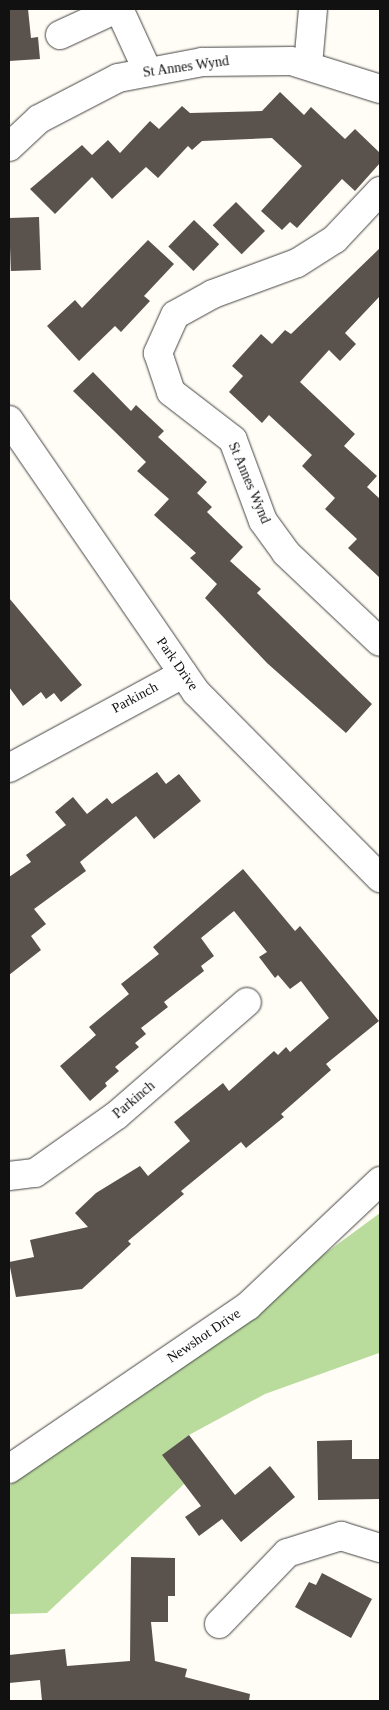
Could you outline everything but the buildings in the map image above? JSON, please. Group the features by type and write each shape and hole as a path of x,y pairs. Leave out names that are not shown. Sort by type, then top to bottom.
{"street":[{"path":"308,65 313,9"},
{"path":"60,35 112,12 121,13 148,72"},
{"name":"St Annes Wynd","path":"9,147 39,119 118,78 202,62 263,59 308,65 380,88"},
{"name":"St Annes Wynd","path":"380,191 335,239 297,263 213,294 175,315 158,353 171,392 233,440 263,521 286,553 380,642"},
{"name":"Park Drive","path":"9,420 196,692 380,878"},
{"name":"Parkinch","path":"9,768 184,674"},
{"name":"Parkinch","path":"9,1176 35,1173 117,1115 247,1002"},
{"name":"Newshot Drive","path":"9,1469 248,1306 380,1181"},
{"path":"219,1624 287,1553 341,1536 380,1548"}],"green space":[{"path":"380,1213 379,1353 265,1394 189,1435 163,1455 184,1484 47,1613 9,1614 9,1486"}]}
